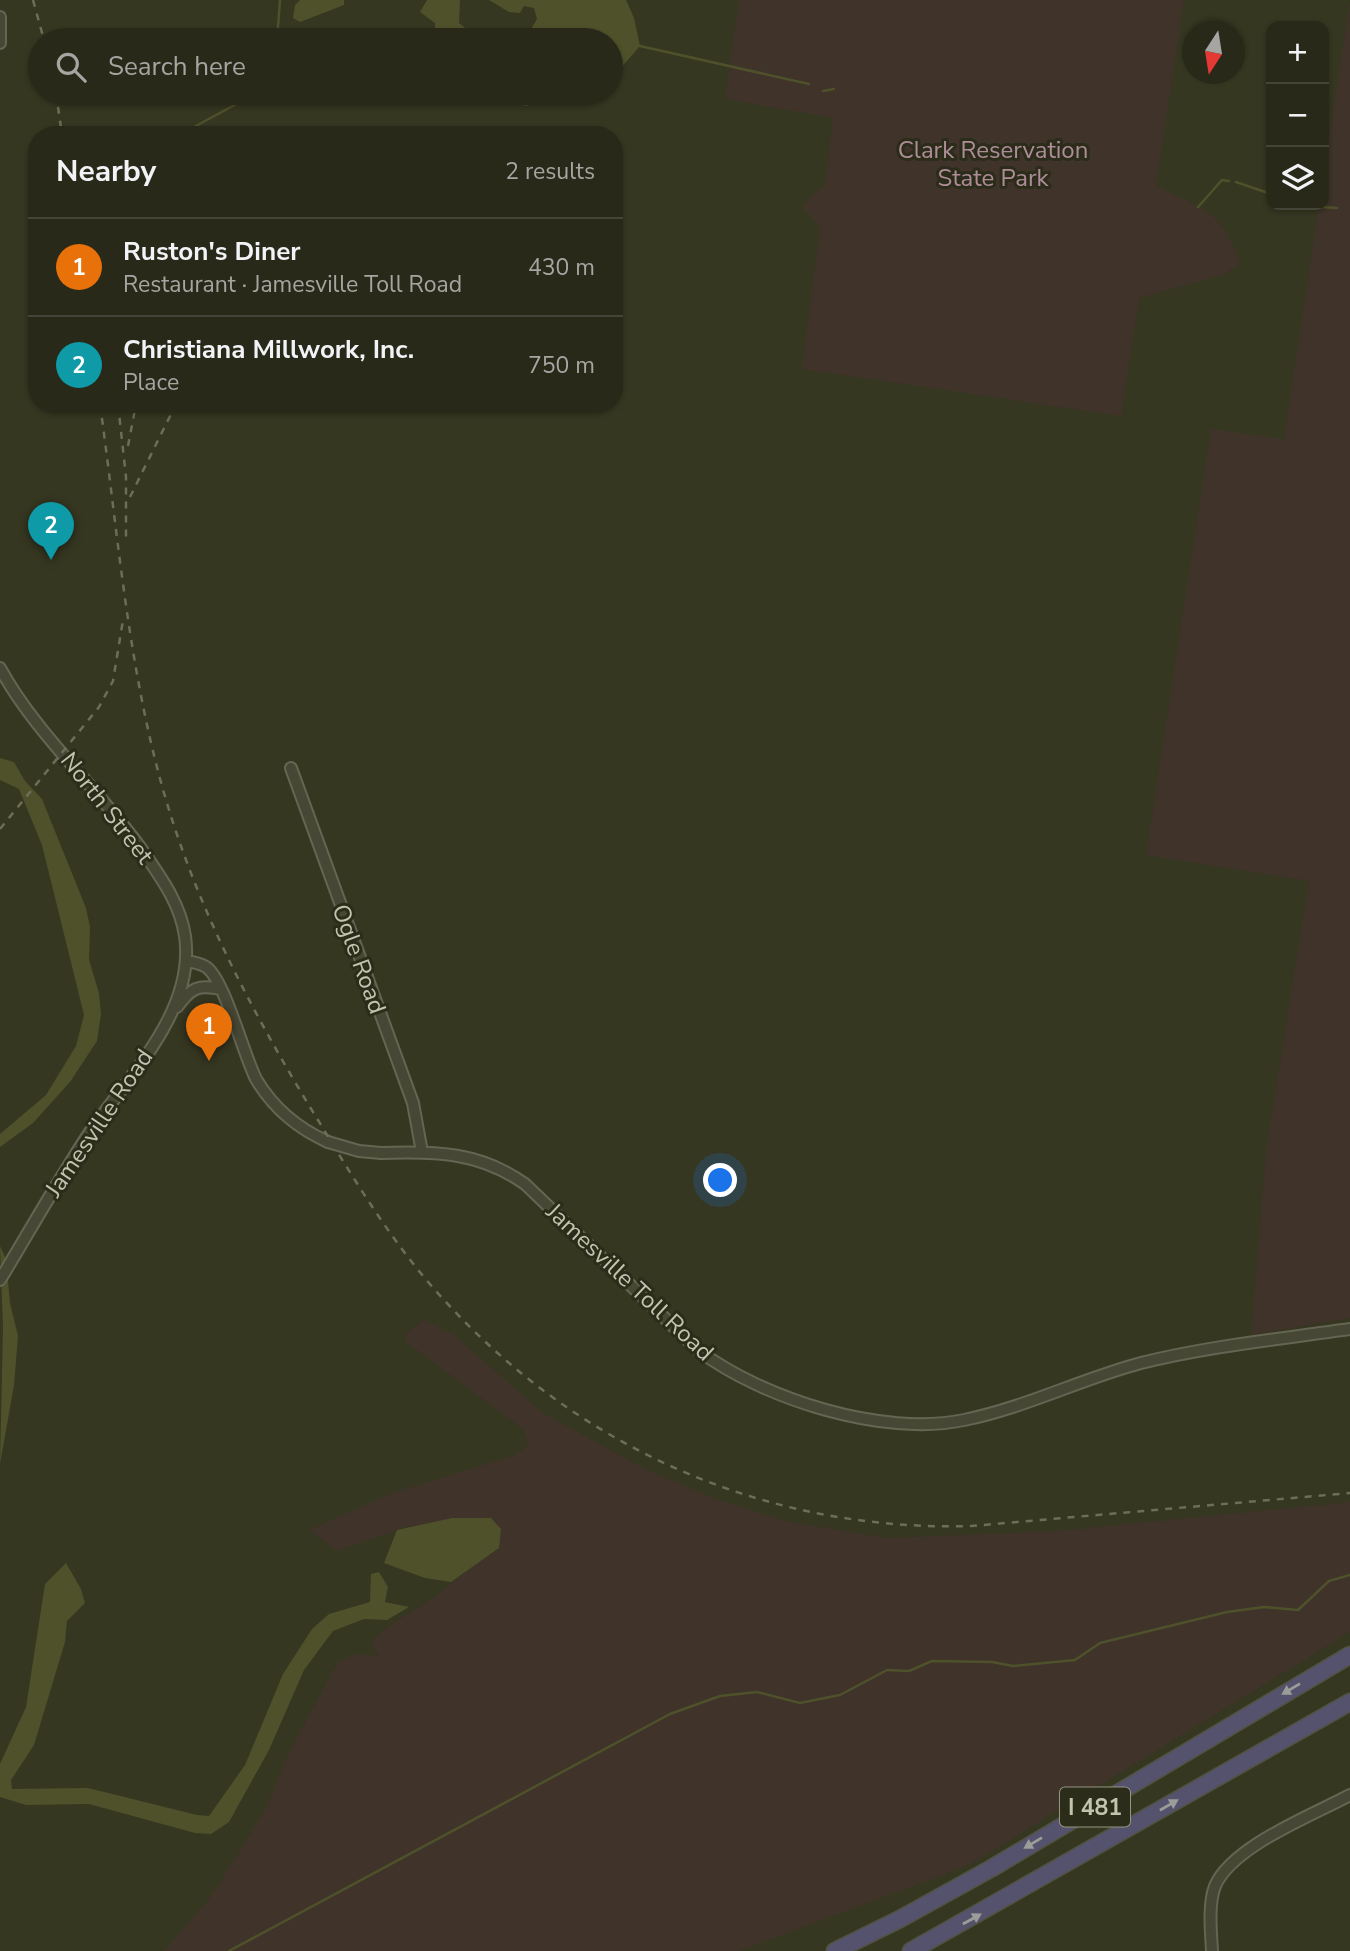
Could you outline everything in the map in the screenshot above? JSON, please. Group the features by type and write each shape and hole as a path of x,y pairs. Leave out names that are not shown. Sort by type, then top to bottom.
{"highway":[{"name":"I 481","path":"835,1951 992,1868 1350,1654"},
{"name":"I 481","path":"911,1951 1350,1702"}],"street":[{"path":"0,17 0,43"},
{"name":"North Street","path":"0,668 24,704 99,794 167,886 183,923 186,961"},
{"name":"Ogle Road","path":"291,768 413,1103 422,1152"},
{"name":"Jamesville Toll Road","path":"186,961 206,967 218,980 255,1077 294,1123 337,1146 381,1153 467,1155 506,1171 525,1184 698,1350 727,1372 759,1388 806,1404 885,1420 931,1423 961,1421 1140,1363 1350,1329"},
{"name":"Jamesville Road","path":"0,1280 88,1135 169,1017 184,980 186,961"},
{"path":"169,1017 194,990 203,985 221,989"},
{"path":"1212,1951 1214,1887 1228,1867 1261,1843 1350,1795"}],"green space":[{"name":"Clark Reservation State Park","path":"739,0 1184,0 1156,185 1217,220 1233,244 1240,263 1225,274 1139,298 1121,416 802,369 820,228 803,208 812,195 825,186 833,118 725,99"},
{"path":"1350,0 1350,1318 1251,1335 1266,1151 1309,881 1146,855 1211,429 1284,439 1318,210 1329,210 1329,138"},
{"path":"424,1320 454,1335 543,1413 647,1470 713,1498 790,1522 886,1538 1058,1531 1350,1502 1350,1632 969,1865 739,1951 164,1951 209,1899 267,1806 289,1752 338,1662 356,1654 379,1656 371,1642 378,1635 499,1548 408,1526 337,1551 309,1530 392,1493 510,1457 523,1450 529,1442 522,1428 405,1341 406,1333"}],"shaded area":[{"path":"300,0 344,0 344,5 300,22 293,18 295,5"},
{"path":"427,0 460,0 459,23 465,28 435,28 435,23 420,12"},
{"path":"489,0 626,0 634,18 640,46 623,65 623,28 532,28 537,19 534,8 524,6 520,13 509,12"},
{"path":"0,758 14,762 25,781 42,799 86,908 90,927 89,960 99,993 101,1014 97,1041 70,1082 33,1123 0,1147 0,1134 46,1095 76,1046 84,1015 42,845 19,789 0,780"},
{"path":"0,1246 6,1259 10,1303 18,1336 14,1385 0,1464 3,1327"},
{"path":"452,1518 491,1518 501,1529 499,1548 451,1582 425,1578 384,1563 397,1530"},
{"path":"66,1563 81,1589 85,1603 67,1621 65,1642 34,1745 11,1780 12,1789 88,1788 197,1815 209,1816 245,1765 283,1674 312,1629 329,1614 370,1602 371,1574 379,1572 388,1587 385,1602 409,1607 387,1620 364,1619 333,1631 304,1670 269,1750 229,1822 211,1834 195,1833 89,1804 26,1805 0,1797 0,1764 26,1707 45,1584"}],"waterway":[{"path":"278,28 280,0"},
{"path":"640,46 809,84"},
{"path":"823,91 834,89"},
{"path":"196,126 235,105"},
{"path":"1198,207 1222,180 1229,181"},
{"path":"1236,182 1266,192"},
{"path":"1329,208 1337,208"},
{"path":"229,1951 670,1714 720,1696 757,1692 800,1703 840,1695 887,1670 909,1671 932,1661 992,1662 1013,1666 1075,1660 1100,1643 1227,1612 1264,1607 1298,1610 1329,1581 1350,1575"}],"railway":[{"path":"33,0 41,28"},
{"path":"58,105 61,126"},
{"path":"101,413 125,600 141,697 164,793 208,915 266,1032 373,1207 425,1279 498,1354 556,1400 618,1439 683,1472 752,1497 823,1514 896,1524 971,1526 1350,1493"},
{"path":"119,413 126,477 126,539"},
{"path":"128,446 134,413"},
{"path":"130,497 172,413"},
{"path":"0,829 99,707 113,681 123,620"}],"place":[{"name":"Christiana Millwork, Inc.","path":"51,560"},
{"name":"Ruston's Diner","path":"209,1061"}]}
